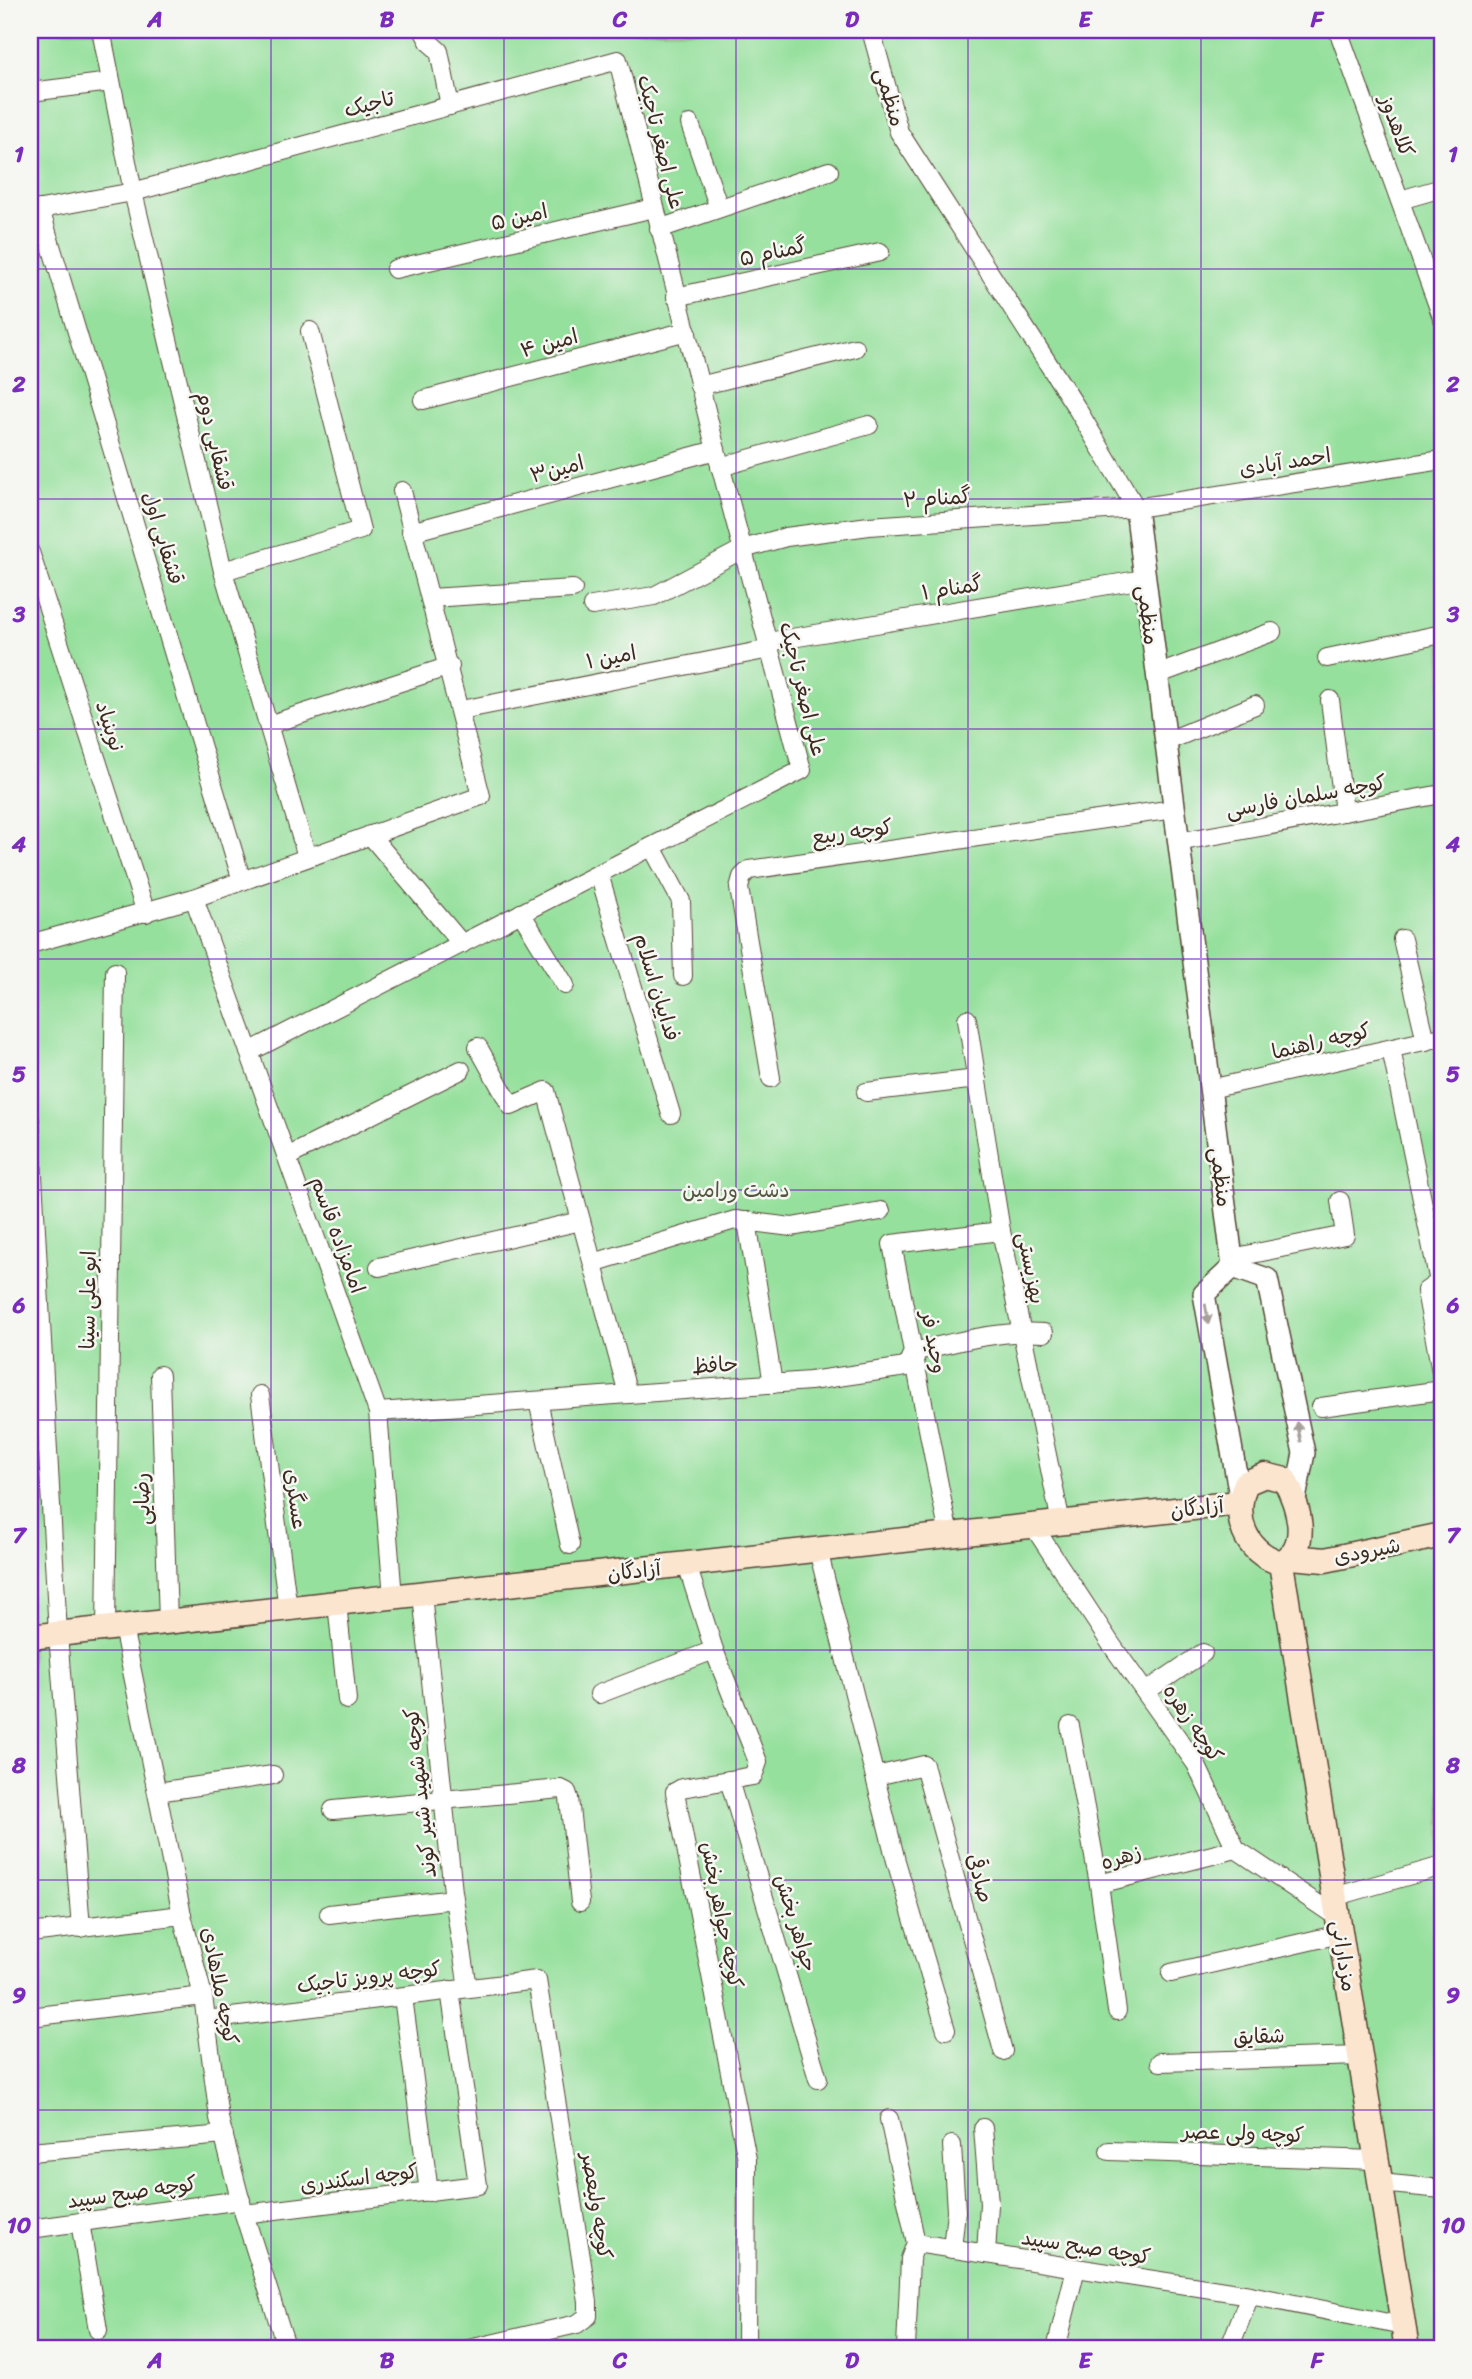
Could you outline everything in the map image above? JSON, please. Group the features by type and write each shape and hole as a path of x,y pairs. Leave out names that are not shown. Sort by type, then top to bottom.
{"main road":[{"path":"1265,1475 1276,1475 1284,1480 1295,1499 1300,1529 1298,1546 1286,1560 1267,1559 1246,1535 1239,1500 1246,1483 1265,1475"},
{"name":"آزادگان","path":"30,1637 1034,1527 1239,1500"},
{"name":"شیرودی","path":"1286,1560 1325,1560 1442,1535"},
{"name":"مزدارانی","path":"1286,1560 1337,1916 1405,2337"}],"street":[{"name":"قشقایی دوم","path":"101,30 133,192 223,571 307,857"},
{"path":"423,30 430,43 439,51 450,106"},
{"name":"منظمی","path":"871,30 899,132 1076,408 1136,508 1232,1262"},
{"name":"کلاهدوز","path":"1338,30 1442,317"},
{"name":"تاجیک","path":"35,210 133,192 618,60"},
{"name":"علی اصغر تاجیک","path":"249,1052 802,770 699,386 618,60"},
{"path":"30,92 111,82"},
{"path":"690,124 719,208"},
{"path":"659,229 830,170"},
{"path":"1400,200 1442,188"},
{"name":"امین ۵","path":"395,269 654,208"},
{"name":"قشقایی اول","path":"35,210 242,881"},
{"name":"گمنام ۵","path":"676,297 880,252"},
{"path":"223,571 361,530 310,331"},
{"name":"امین ۴","path":"424,400 687,331"},
{"path":"699,386 855,348"},
{"name":"امین۳","path":"411,532 869,425"},
{"name":"احمد آبادی","path":"1136,508 1442,460"},
{"path":"32,936 74,934 146,913 481,796 450,667 411,532 402,491"},
{"name":"گمنام ۲","path":"592,606 654,596 743,549 786,537 869,526 1136,508"},
{"name":"نوبنیاد","path":"30,552 146,913"},
{"name":"گمنام ۱","path":"769,645 1144,579"},
{"path":"430,598 573,589"},
{"path":"1156,675 1272,632"},
{"path":"1327,658 1442,634"},
{"name":"امین ۱","path":"461,710 769,645"},
{"path":"268,725 450,667"},
{"path":"1330,701 1344,812"},
{"path":"1165,742 1255,705"},
{"name":"کوچه سلمان فارسی","path":"1178,842 1442,794"},
{"name":"کوچه ربیع","path":"771,1078 739,888 742,877 749,870 1174,809"},
{"path":"370,835 462,944"},
{"path":"652,847 681,901 683,976"},
{"name":"فداییان اسلام","path":"599,874 671,1114"},
{"name":"امامزاده قاسم","path":"194,898 377,1412 393,1597"},
{"path":"521,913 565,985"},
{"path":"1402,939 1434,1039"},
{"name":"ابو علی سینا","path":"114,1628 115,972"},
{"name":"بهزیستی","path":"967,1019 1000,1231 1061,1523"},
{"name":"کوچه راهنما","path":"1210,1090 1434,1039"},
{"path":"478,1047 511,1106 546,1091 628,1394"},
{"path":"1391,1049 1439,1282 1426,1291 1442,1377"},
{"path":"287,1157 461,1070"},
{"path":"866,1092 977,1079"},
{"path":"30,1121 58,1634 81,1928"},
{"path":"1239,1500 1203,1294 1232,1262 1345,1235 1340,1201"},
{"path":"593,1263 735,1220 792,1227 881,1211"},
{"path":"379,1267 582,1221"},
{"path":"747,1221 773,1384"},
{"name":"وحید فر","path":"949,1536 892,1244 1000,1231"},
{"path":"1232,1262 1267,1279 1304,1452 1295,1499"},
{"name":"حافظ","path":"377,1412 773,1384 905,1367 913,1352 1021,1331 1044,1333"},
{"name":"رضایی","path":"160,1375 168,1622"},
{"path":"1321,1407 1442,1390"},
{"name":"عسگری","path":"260,1395 288,1609"},
{"path":"538,1401 570,1545"},
{"name":"کوچه زهره","path":"1034,1527 1196,1763 1236,1849"},
{"path":"818,1550 896,1861 946,2030"},
{"name":"کوچه جواهر بخش","path":"687,1565 714,1650 758,1762 753,1776 682,1788 675,1792 747,2159 746,2349"},
{"name":"کوچه شهید شیر کوند","path":"422,1594 454,1899 459,1989 478,2185"},
{"path":"337,1603 347,1700"},
{"name":"کوچه ملاهادی","path":"114,1628 157,1792 203,1996 224,2136 242,2207 287,2349"},
{"path":"599,1694 714,1650"},
{"path":"1145,1692 1203,1653"},
{"path":"1070,1726 1099,1884"},
{"name":"صادقی","path":"876,1776 924,1765 1003,2051"},
{"path":"157,1792 273,1775"},
{"name":"جواهر بخش","path":"729,1780 818,2079"},
{"path":"333,1810 561,1789 567,1792 580,1902"},
{"path":"1236,1849 1337,1916"},
{"name":"زهره","path":"1117,2011 1099,1884 1236,1849"},
{"path":"1171,1973 1337,1916 1442,1866"},
{"path":"329,1914 454,1899"},
{"path":"30,1933 183,1915"},
{"name":"کوچه پرویز تاجیک","path":"206,2020 537,1980"},
{"name":"کوچه ولیعصر","path":"469,2349 577,2324 588,2316 588,2302 537,1980"},
{"path":"30,2017 203,1996"},
{"path":"403,1997 429,2192"},
{"name":"شقایق","path":"1160,2062 1360,2056"},
{"path":"889,2119 916,2244 910,2259 906,2349"},
{"path":"983,2128 989,2204 986,2254"},
{"path":"30,2152 224,2136"},
{"path":"952,2144 956,2211 952,2249"},
{"name":"کوچه ولی عصر","path":"1109,2151 1378,2172 1442,2189"},
{"name":"کوچه اسکندری","path":"242,2207 429,2192 478,2185"},
{"name":"کوچه صبح سپید","path":"30,2229 242,2207"},
{"path":"80,2222 98,2330"},
{"name":"کوچه صبح سپید","path":"916,2244 1076,2268 1405,2337"},
{"path":"1056,2349 1076,2268"},
{"path":"1229,2349 1247,2303"}],"green space":[{"name":"دشت ورامین","path":"30,30 1442,30 1442,2349 30,2349"}]}
